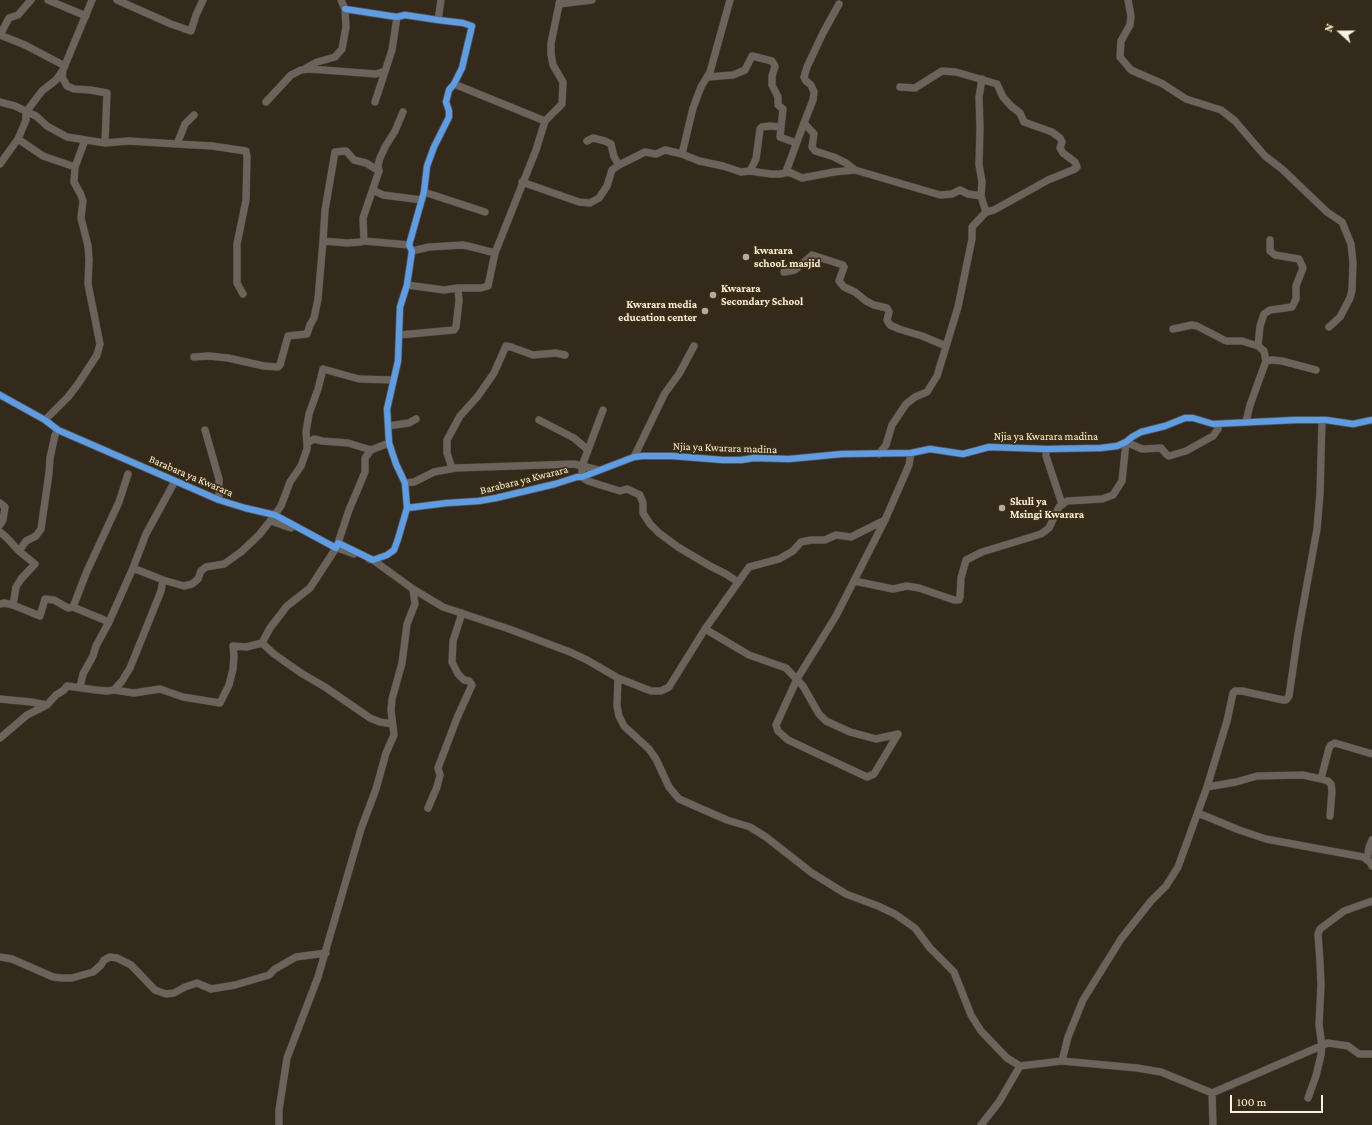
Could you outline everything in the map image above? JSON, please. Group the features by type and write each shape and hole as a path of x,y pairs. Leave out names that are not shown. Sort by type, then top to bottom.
{"street":[{"path":"31,0 18,15 9,18 0,35 25,45 64,68"},
{"path":"48,0 86,16"},
{"path":"92,0 64,68 62,77 67,86 74,89 107,93 105,143"},
{"path":"117,0 171,24 191,31 203,0"},
{"path":"266,102 292,75 317,62 335,57 342,49 346,27 345,10 341,0"},
{"path":"438,20 441,0"},
{"path":"407,285 444,290 458,288 482,288 488,286 495,254 522,182 536,150 545,121 548,116 558,108 562,101 561,97 563,82 554,65 551,54 551,43 560,2 592,0"},
{"path":"682,154 695,102 701,87 708,77 730,0"},
{"path":"1128,0 1131,16 1130,25 1122,41 1120,57 1131,70 1163,84 1186,99 1221,110 1235,121 1265,156 1282,168 1327,212 1342,222 1351,244 1353,263 1352,290 1350,298 1340,317 1329,327"},
{"path":"790,173 787,169 813,100 814,92 811,85 804,77 807,67 823,33 839,4"},
{"path":"345,10 397,17 405,15 463,23 472,26 462,68 454,84 449,90 446,102 449,117 434,147 427,166 424,192 411,248 407,285 400,307 398,361 387,408 389,443 396,464 405,483 407,508 394,550 387,555 373,560"},
{"path":"375,102 392,50 397,17"},
{"path":"708,77 733,75 745,70 752,56 765,58 772,61 775,66 772,76 772,85 778,97 778,105 783,109 780,136 796,143"},
{"path":"0,164 18,139 26,120 26,112 42,90 56,80 64,68"},
{"path":"304,69 376,74 385,71"},
{"path":"879,454 886,445 892,425 906,404 915,397 927,392 933,385 937,376 958,307 972,239 972,228 986,212 994,210 1048,180 1075,169 1076,167 1075,162 1063,153 1060,148 1062,142 1057,135 1024,122 1020,113 1008,103 997,84 956,72 942,71 915,88 900,87"},
{"path":"982,79 979,97 979,165 982,182 981,196 986,212"},
{"path":"454,84 545,121"},
{"path":"0,102 15,106 36,116 47,126 67,138 105,143 128,142 177,144 246,151 246,200 237,244 236,283 243,294"},
{"path":"364,241 363,218 379,171 378,165 385,147 395,131 403,112"},
{"path":"177,144 185,124 194,115"},
{"path":"804,123 814,134 812,147 815,151 834,157 846,163 855,170 940,195 952,194 960,190 968,194 981,196"},
{"path":"750,171 756,159 760,129 770,126 781,127"},
{"path":"587,141 593,138 610,144 614,157 619,164"},
{"path":"18,139 43,156 75,167"},
{"path":"45,420 68,397 78,384 98,355 100,344 88,284 88,246 81,218 83,201 74,182 75,167 85,140"},
{"path":"522,182 579,202 590,203 599,198 607,186 612,170 619,164 645,152 656,154 665,150 740,172 750,171 771,174 790,173 802,178 855,170"},
{"path":"194,357 209,356 228,358 264,366 278,367 280,365 288,336 307,334 314,318 318,299 325,210 335,152 346,151 354,160 366,163 379,171"},
{"path":"373,190 383,195 422,200"},
{"path":"424,192 485,212"},
{"path":"1258,346 1260,326 1264,314 1270,310 1292,307 1296,299 1296,286 1303,268 1299,259 1275,255 1270,251 1270,240"},
{"path":"323,241 347,243 364,241 411,248 463,245 495,254"},
{"path":"784,272 795,270 812,255 843,265 844,267 839,280 844,287 855,292 866,301 874,305 887,308 889,312 887,320 890,325 946,346"},
{"path":"399,335 454,330 456,327 458,288"},
{"path":"1173,329 1192,325 1197,326 1226,341 1242,342 1258,346 1264,351 1266,361 1250,405 1246,422"},
{"path":"452,468 447,453 447,440 460,416 478,396 494,373 506,346 533,355 556,353 565,355"},
{"path":"634,457 665,393 679,374 694,346"},
{"path":"1266,361 1282,360 1316,370"},
{"path":"133,568 184,586 192,584 198,579 206,566 224,564 241,552 259,535 281,506 290,482 301,466 307,449 306,432 309,414 318,389 322,369 359,379 393,380"},
{"name":"Barabara ya Kwarara","path":"0,395 45,420 58,430 219,500 273,518 373,560 413,589 443,607 509,629 570,652 618,678 651,691 661,691 669,686 705,629 749,567 779,559 793,551 801,542 825,540 836,535 851,537 885,520"},
{"path":"603,410 582,466 582,477 588,481 610,488 620,491 627,490 640,495 643,503 643,513 650,524 659,533 678,547 738,582"},
{"name":"Njia ya Kwarara madina","path":"643,456 672,456 723,460 754,458 801,459 842,454 911,453 930,449 963,454 989,447 1046,449 1101,448 1117,446 1141,432 1165,426 1185,418 1193,418 1213,424 1295,420 1353,424 1372,420"},
{"path":"388,426 409,423 416,419"},
{"path":"539,420 574,438 588,450"},
{"path":"1062,1061 1068,1037 1083,1000 1121,939 1151,901 1176,873 1207,787 1223,736 1232,693 1235,691 1242,691 1283,700 1286,700 1289,696 1298,634 1317,528 1320,494 1322,421"},
{"path":"854,581 893,589 907,586 919,588 954,600 959,600 961,578 966,560 982,552 1041,534 1049,528 1062,504 1067,502 1102,499 1113,495 1122,481 1126,442 1142,449 1161,448 1169,456 1186,452 1213,436 1218,429 1219,424"},
{"path":"19,551 26,541 36,536 41,529 50,458 55,435 58,430"},
{"path":"205,430 219,479 219,500"},
{"path":"307,444 314,439 348,443 371,450"},
{"path":"0,738 27,715 47,704 67,686 134,693 160,689 183,697 220,703 233,669 233,646 246,647 262,643 286,606 310,588 337,546 366,472 366,458 371,450 389,443"},
{"path":"1046,449 1046,456 1062,504"},
{"path":"705,629 749,655 786,668 797,679 803,686 819,714 826,721 850,732 876,739 898,734 874,774 867,777 788,740 778,731 776,725 797,679 836,616 885,520 909,465 911,453"},
{"name":"Barabara ya Kwarara","path":"407,508 447,502 479,501 582,477 634,457 643,456"},
{"path":"405,483 414,482 434,472 452,468 574,464 598,470"},
{"path":"73,607 87,571 119,502 128,474"},
{"path":"80,687 82,674 93,656 96,646 109,622 146,534 175,481"},
{"path":"0,503 6,507 3,520 0,525"},
{"path":"0,532 19,551 35,564 21,579 16,587 13,605"},
{"path":"114,690 130,668 164,580"},
{"path":"279,1125 279,1110 287,1058 311,997 326,952 361,829 376,789 386,753 394,735 392,724 392,699 402,663 407,624 415,604 413,589"},
{"path":"0,604 4,603 13,605 40,616 45,599 54,600 68,608 73,607 109,622"},
{"path":"428,808 437,787 440,775 438,768 472,685 469,681 464,680 458,674 452,662 453,641 462,613"},
{"path":"262,643 274,654 370,718 386,724 392,724"},
{"path":"618,678 617,706 619,716 624,726 649,749 656,759 668,787 679,799 727,820 750,827 766,837 812,873 841,891 895,914 914,928 930,948 954,972 971,1015 981,1031 1007,1058 1020,1066 1062,1061 1137,1068 1161,1072 1212,1093 1328,1043 1348,1046 1360,1054 1372,1054"},
{"path":"0,699 47,704"},
{"path":"1321,779 1331,745 1335,743 1372,754"},
{"path":"1207,787 1236,782 1257,776 1302,776 1321,779 1328,781 1331,784 1332,791 1330,816"},
{"path":"1198,813 1239,830 1266,839 1363,857 1372,866"},
{"path":"1367,860 1369,847 1372,840"},
{"path":"1308,1098 1316,1076 1322,1046 1319,1025 1321,985 1318,934 1320,929 1344,911 1372,901"},
{"path":"0,957 12,959 53,977 62,978 72,978 93,972 104,960 110,957 117,958 131,965 155,990 166,994 174,993 197,983 211,989 235,985 269,975 275,969 296,957 326,952"},
{"path":"981,1125 999,1102 1020,1066"},
{"path":"1212,1093 1213,1125"}],"cycle path":[{"path":"0,395 45,420 58,430 219,500 275,515 336,548 338,543 373,560 387,555 394,550 407,508 405,483 396,464 389,443 387,409 398,361 400,307 407,285 412,251 409,245 424,192 427,166 434,147 449,117 446,102 449,90 454,84 462,68 472,26 463,23 405,15 397,17 345,9"},
{"path":"407,508 496,498 582,477 634,457 643,456 741,460 754,458 789,459 842,454 911,453 930,449 963,454 989,447 1046,449 1101,448 1117,446 1141,432 1165,426 1185,418 1193,418 1213,424 1295,420 1326,420 1353,424 1372,420"}],"place":[{"name":"kwarara schooL masjid","path":"746,257"},
{"name":"Kwarara Secondary School","path":"713,295"},
{"name":"Kwarara media education center","path":"705,311"},
{"name":"Skuli ya Msingi Kwarara","path":"1002,508"}]}
